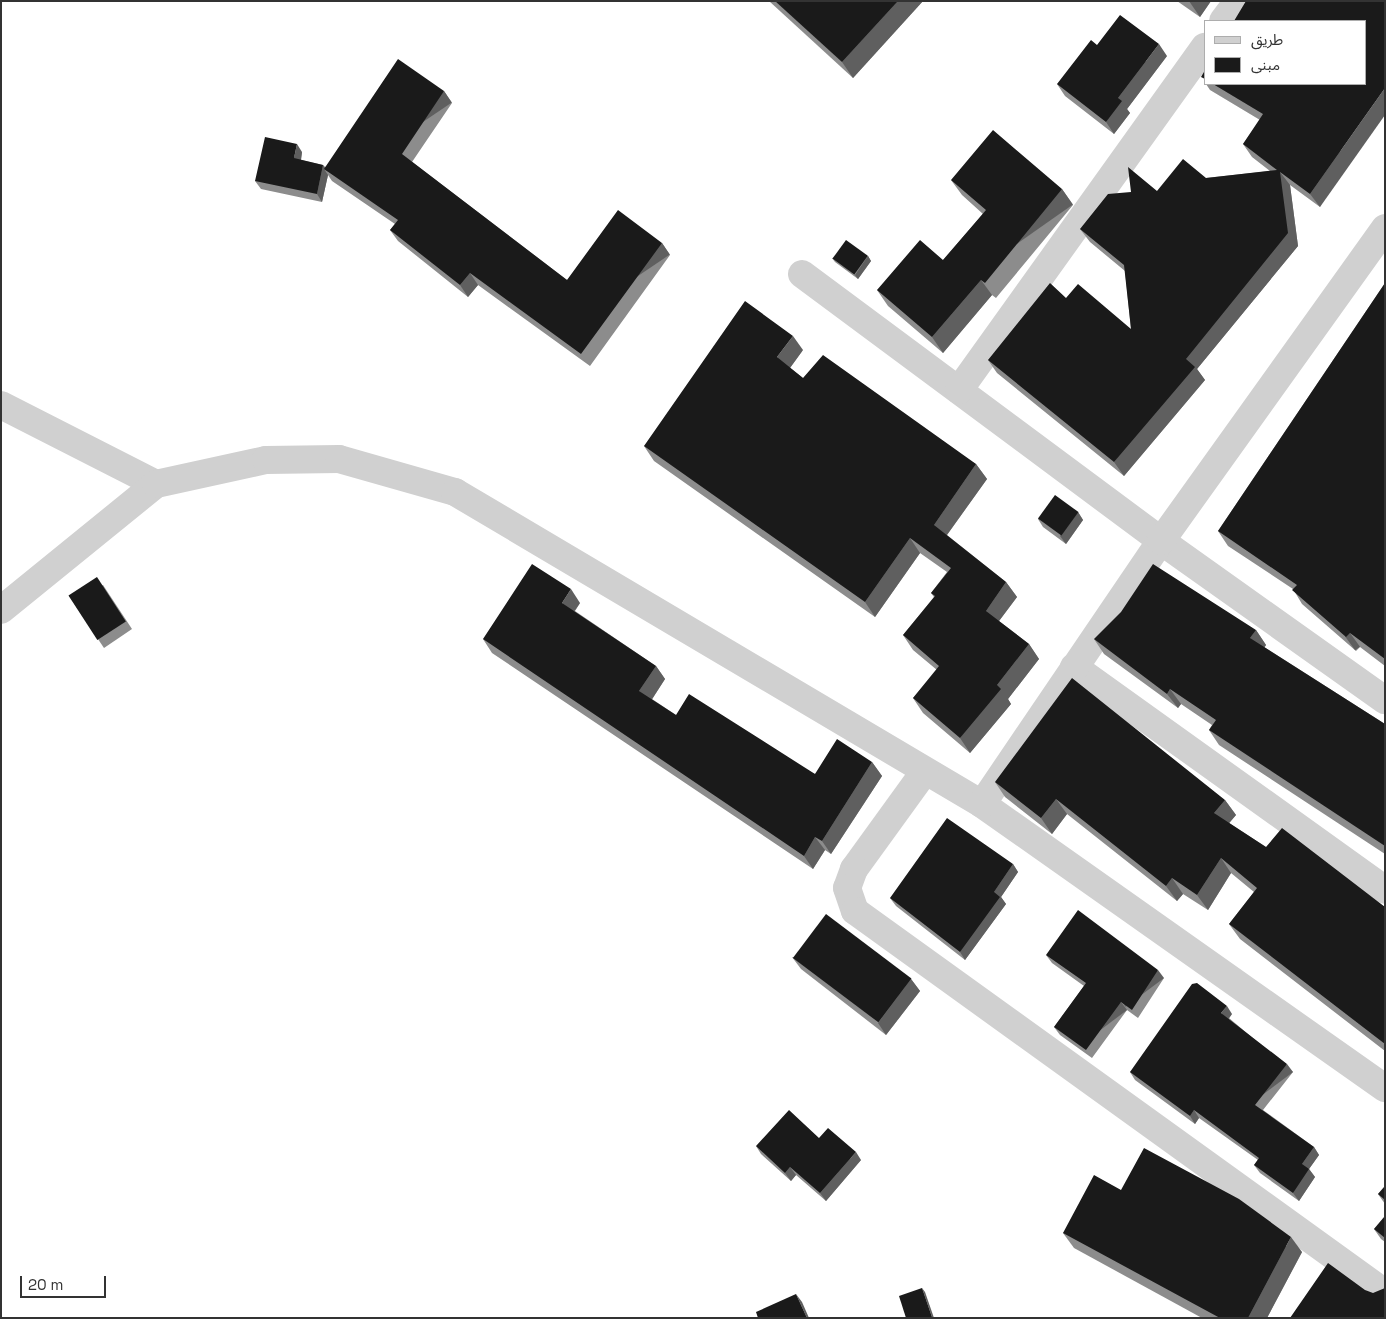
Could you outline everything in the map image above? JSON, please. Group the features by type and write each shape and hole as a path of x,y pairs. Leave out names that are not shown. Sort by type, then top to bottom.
{"street":[{"path":"1224,20 1238,1"},
{"path":"959,390 1204,48"},
{"path":"982,804 1161,541 1385,228"},
{"path":"802,274 1161,541 1385,700"},
{"path":"1,405 156,484"},
{"path":"1,610 156,484 266,460 339,459 455,492 982,804 1385,1088"},
{"path":"1074,667 1385,890"},
{"path":"925,771 854,869 847,888 855,911 1385,1293"}],"building":[{"path":"775,1 898,1 842,62"},
{"path":"1246,1 1385,1 1385,88 1310,194 1280,172 1288,233 1186,359 1195,367 1114,462 988,360 1050,283 1066,298 1078,284 1131,329 1124,265 1080,229 1108,194 1131,192 1128,167 1157,191 1183,159 1206,178 1277,170 1243,144 1263,114 1215,85 1366,85 1366,20 1235,20"},
{"path":"1120,15 1159,44 1118,98 1122,101 1106,122 1057,84 1091,40 1097,45"},
{"path":"398,59 444,91 402,154 567,280 618,210 662,243 581,354 470,273 460,285 390,230 398,220 324,169"},
{"path":"993,130 1062,189 985,283 981,280 932,337 877,290 920,240 943,260 986,210 951,180"},
{"path":"265,137 297,144 294,158 323,165 317,194 255,181"},
{"path":"846,240 868,256 854,274 832,259"},
{"path":"1385,283 1385,659 1350,633 1346,637 1292,590 1297,585 1218,531"},
{"path":"745,301 793,336 777,357 803,378 823,355 976,464 934,525 1006,582 986,611 1029,644 997,685 1001,689 960,738 913,698 939,666 903,635 935,596 931,593 951,568 910,538 865,602 644,446"},
{"path":"1055,495 1078,512 1061,536 1038,518"},
{"path":"532,564 571,589 562,603 656,666 639,691 676,715 689,694 815,774 837,739 872,762 822,841 815,837 804,856 483,639"},
{"path":"1153,564 1256,630 1250,638 1385,724 1385,846 1209,730 1216,720 1170,689 1167,694 1094,639 1121,612"},
{"path":"97,577 126,621 97,640 68,596"},
{"path":"1072,678 1225,800 1214,813 1266,847 1282,828 1385,907 1385,1044 1229,924 1257,888 1221,858 1197,895 1172,878 1166,886 1056,799 1041,818 995,782"},
{"path":"947,818 1013,864 994,892 1000,897 960,952 890,898"},
{"path":"1078,910 1158,970 1132,1010 1121,1002 1086,1050 1054,1027 1086,983 1046,955"},
{"path":"826,914 911,978 878,1022 793,958"},
{"path":"1197,983 1227,1006 1221,1013 1287,1064 1255,1105 1314,1147 1302,1164 1309,1169 1293,1193 1254,1165 1259,1158 1194,1110 1190,1116 1130,1072 1192,984"},
{"path":"789,1110 819,1138 828,1128 856,1152 820,1193 790,1167 785,1173 756,1146"},
{"path":"1144,1148 1239,1199 1291,1237 1248,1318 1220,1318 1063,1233 1094,1175 1121,1190"},
{"path":"1385,1186 1385,1200 1378,1194"},
{"path":"1385,1216 1385,1238 1374,1229"},
{"path":"1328,1263 1365,1290 1373,1293 1385,1288 1385,1318 1290,1318"},
{"path":"922,1288 932,1317 906,1318 899,1296"},
{"path":"796,1294 807,1318 758,1318 756,1312"}]}
